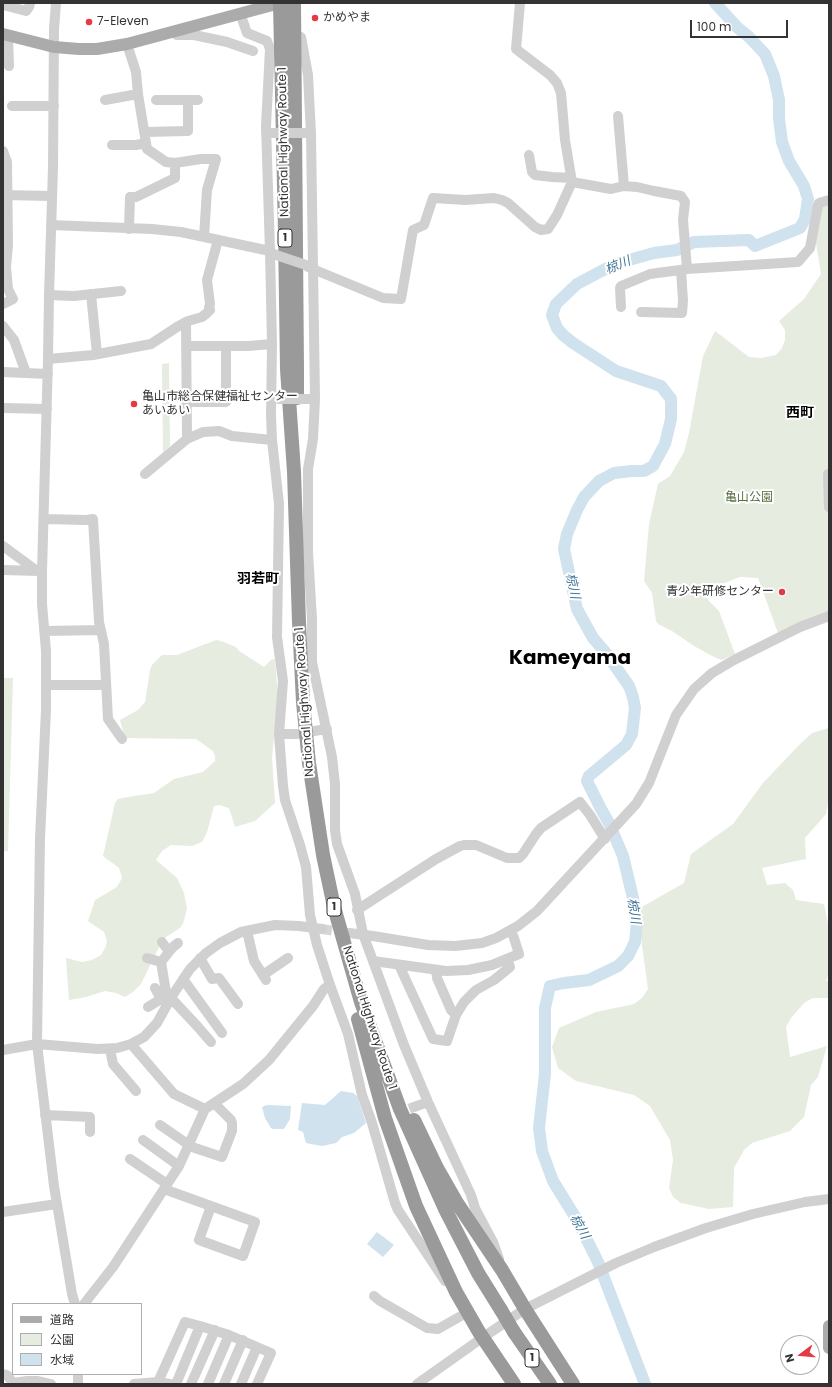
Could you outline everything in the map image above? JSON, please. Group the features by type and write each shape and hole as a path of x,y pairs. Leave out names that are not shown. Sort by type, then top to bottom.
{"highway":[{"name":"National Highway Route 1","path":"280,3 285,201 287,369 294,472 303,702 309,763 323,855 334,907 361,1002 400,1109 428,1174 457,1234 514,1332 550,1384"},
{"name":"National Highway Route 1","path":"294,3 297,369 294,472"},
{"name":"1","path":"334,907 334,927 338,944 385,1118 416,1206 456,1292"},
{"name":"1","path":"361,1002 367,1006 410,1112 437,1168 457,1203 502,1270"},
{"path":"502,1270 573,1384"},
{"path":"456,1292 482,1338 514,1384"}],"main road":[{"path":"6,35 54,47 97,49 127,44 176,31 242,19 280,3"},
{"path":"829,1326 829,1348"}],"street":[{"path":"3,4 26,11 30,3"},
{"path":"56,3 44,519 40,571 47,685 46,736 40,838 37,1044 57,1204 75,1303"},
{"path":"51,225 129,229 152,228 181,232 273,253 383,298 401,300 413,230 424,225 433,198 465,200 494,198 502,200 508,203 535,228 541,230 548,229 557,215 572,180 565,140 561,93 557,83 550,75 516,49 520,3"},
{"path":"242,19 247,33 263,39 269,44 267,195 273,253 272,344 275,399 272,440 279,504 277,637 283,681 279,734 280,759 285,800 306,867 310,915 317,928 330,985 348,1034 362,1095 376,1121 398,1210 447,1284 456,1292"},
{"path":"176,31 177,35 194,35 227,42 253,51"},
{"path":"6,35 9,66"},
{"path":"294,35 301,37 308,75 310,133 310,268 313,309 313,439 308,469 308,552 312,620 312,662 332,757 335,784 335,830 337,844 350,880 363,934 404,1045 475,1208 493,1242 502,1270"},
{"path":"127,44 136,72 138,94 148,149 166,162 175,163 202,159 216,159 207,190 204,237"},
{"path":"105,100 138,94"},
{"path":"144,132 188,131 193,100 156,100"},
{"path":"12,106 54,106"},
{"path":"618,116 624,186"},
{"path":"268,134 310,133"},
{"path":"112,145 136,145 146,143"},
{"path":"3,151 7,162 5,179 8,245 6,267 8,289 13,298 3,304"},
{"path":"529,155 532,172 535,175 572,180 611,189 624,186 637,187 654,192 681,196 685,202 683,220 686,257 682,312 641,312"},
{"path":"129,229 130,197 136,197 175,178 175,163"},
{"path":"5,195 51,196"},
{"path":"622,307 620,288 623,284 650,274 684,269 798,262 810,248 819,203 829,200"},
{"path":"48,358 69,358 151,344 186,322 202,317 210,310 207,280 218,240"},
{"path":"49,295 74,296 121,291"},
{"path":"91,294 96,354"},
{"path":"186,322 187,438"},
{"path":"3,326 14,340 26,373"},
{"path":"186,346 248,346 272,344"},
{"path":"187,402 226,402 226,346"},
{"path":"3,372 48,374"},
{"path":"275,399 313,399"},
{"path":"3,408 47,409"},
{"path":"145,474 187,438 203,432 219,431 232,436 272,440"},
{"path":"828,474 829,507"},
{"path":"44,519 93,519 99,622 104,644 108,719 122,739"},
{"path":"3,546 40,571"},
{"path":"3,570 40,571"},
{"path":"349,933 428,945 455,946 482,942 511,930 537,911 636,804 649,783 676,715 694,689 712,673 734,660 800,627 829,616"},
{"path":"44,631 101,630"},
{"path":"47,685 105,685"},
{"path":"314,732 327,729"},
{"path":"279,734 298,734"},
{"path":"357,910 436,859 460,846 476,845 507,858 519,858 524,854 541,828 580,802 606,838"},
{"path":"3,1050 37,1044 110,1049 131,1044 144,1037 157,1023 166,1000 183,978 200,958 220,943 235,935 247,931 281,924 317,928"},
{"path":"373,961 436,970 468,970 492,965 519,954 511,930"},
{"path":"247,931 254,961 264,977 288,958"},
{"path":"162,942 169,952"},
{"path":"166,1000 161,962 178,943"},
{"path":"147,958 161,962"},
{"path":"200,958 212,979 219,978 238,1004"},
{"path":"399,965 433,1039 447,1041 456,1015 464,1002 476,990 494,980 510,967 508,959"},
{"path":"436,970 437,978 451,1010 456,1015"},
{"path":"183,978 222,1033"},
{"path":"85,1303 113,1267 179,1166 209,1106 243,1084 269,1060 313,1006 324,989 330,985"},
{"path":"155,988 166,1000 198,1027 211,1042"},
{"path":"148,1007 166,1000"},
{"path":"131,1044 174,1094 209,1106 231,1120 232,1131 222,1157 189,1146 160,1125"},
{"path":"110,1049 112,1064 136,1090"},
{"path":"414,1107 428,1102"},
{"path":"45,1115 90,1117 90,1132"},
{"path":"143,1140 179,1166"},
{"path":"130,1159 165,1186 210,1206 255,1222 243,1256 199,1240 210,1206"},
{"path":"417,1384 525,1309 616,1263 706,1228 753,1214 805,1202 829,1199"},
{"path":"3,1212 57,1204"},
{"path":"374,1296 427,1328 438,1329 468,1312"},
{"path":"134,1384 161,1383 185,1322 215,1330 243,1340 271,1353 258,1384"},
{"path":"176,1384 200,1326"},
{"path":"191,1384 215,1330"},
{"path":"208,1384 229,1335"},
{"path":"224,1384 243,1340"},
{"path":"241,1384 257,1347"},
{"path":"3,1374 7,1375 13,1383 38,1381 51,1384"}],"green space":[{"name":"亀山公園","path":"829,203 829,612 778,633 758,578 740,577 709,589 708,600 719,611 735,654 722,660 694,646 672,631 658,624 656,621 652,593 644,581 649,524 658,484 670,476 684,452 689,433 703,356 715,331 749,357 761,358 776,355 782,348 785,340 785,330 779,321 804,299 821,274 815,237 822,205"},
{"path":"169,363 170,446 163,453 162,364"},
{"path":"216,640 236,647 239,651 264,667 272,659 275,660 278,697 272,757 275,803 255,821 235,827 229,808 219,805 214,806 207,832 202,842 192,846 171,845 162,851 156,860 177,878 184,893 187,909 183,924 180,928 163,939 141,984 133,992 125,997 116,993 105,991 86,997 69,1000 66,958 82,962 92,960 101,955 107,941 104,932 88,921 95,900 117,887 122,878 119,868 103,856 115,803 118,799 154,793 174,779 203,772 215,761 213,751 196,739 125,738 120,720 138,710 145,702 150,670 152,665 162,655 177,655"},
{"path":"3,678 13,678 8,851 3,851"},
{"path":"829,728 829,797 826,814 805,838 806,859 762,868 767,885 785,883 793,890 796,900 824,904 829,929 829,972 826,981 829,981 829,998 813,998 804,1003 791,1018 786,1027 790,1057 827,1046 818,1077 811,1085 804,1117 790,1131 752,1143 744,1150 734,1168 733,1207 709,1209 681,1203 673,1197 669,1188 673,1160 670,1140 650,1106 634,1095 576,1081 558,1068 552,1047 559,1028 596,1012 634,1004 642,998 648,989 638,915 642,907 684,883 691,854 733,824 763,783 812,733"}],"water":[{"path":"341,1091 353,1093 357,1096 366,1123 354,1133 342,1137 336,1143 322,1146 306,1143 303,1132 298,1130 302,1103 325,1105"},
{"path":"267,1105 291,1106 290,1119 284,1129 271,1128 265,1118 262,1107"},
{"path":"377,1232 394,1245 383,1257 367,1244"}],"waterway":[{"name":"椋川","path":"645,1384 598,1262 577,1220 553,1181 542,1151 539,1128 545,1074 545,1008 550,986 589,980 618,966 628,956 635,942 637,923 623,856 609,823 587,781 589,776 626,745 632,734 635,708 633,697 629,686 606,653 593,638 577,609 564,549 567,534 577,510 584,497 599,481 614,473 644,471 653,466 665,444 671,419 671,399 661,386 616,371 573,343 557,328 552,315 556,304 577,284 609,267 654,253 677,250 694,242 749,240 755,246 800,228 805,219 808,199 804,186 789,161 782,142 779,119 779,100 774,76 765,54 715,3"}],"tunnel":[{"path":"322,929 347,933"},
{"path":"381,1119 414,1107"}],"place":[{"name":"かめやま","path":"315,18"},
{"name":"7-Eleven","path":"89,22"},
{"name":"亀山市総合保健福祉センター あいあい","path":"134,404"},
{"name":"青少年研修センター","path":"782,592"}],"district":[{"name":"西町","path":"800,413"},
{"name":"羽若町","path":"258,579"},
{"name":"Kameyama","path":"570,659"}]}
